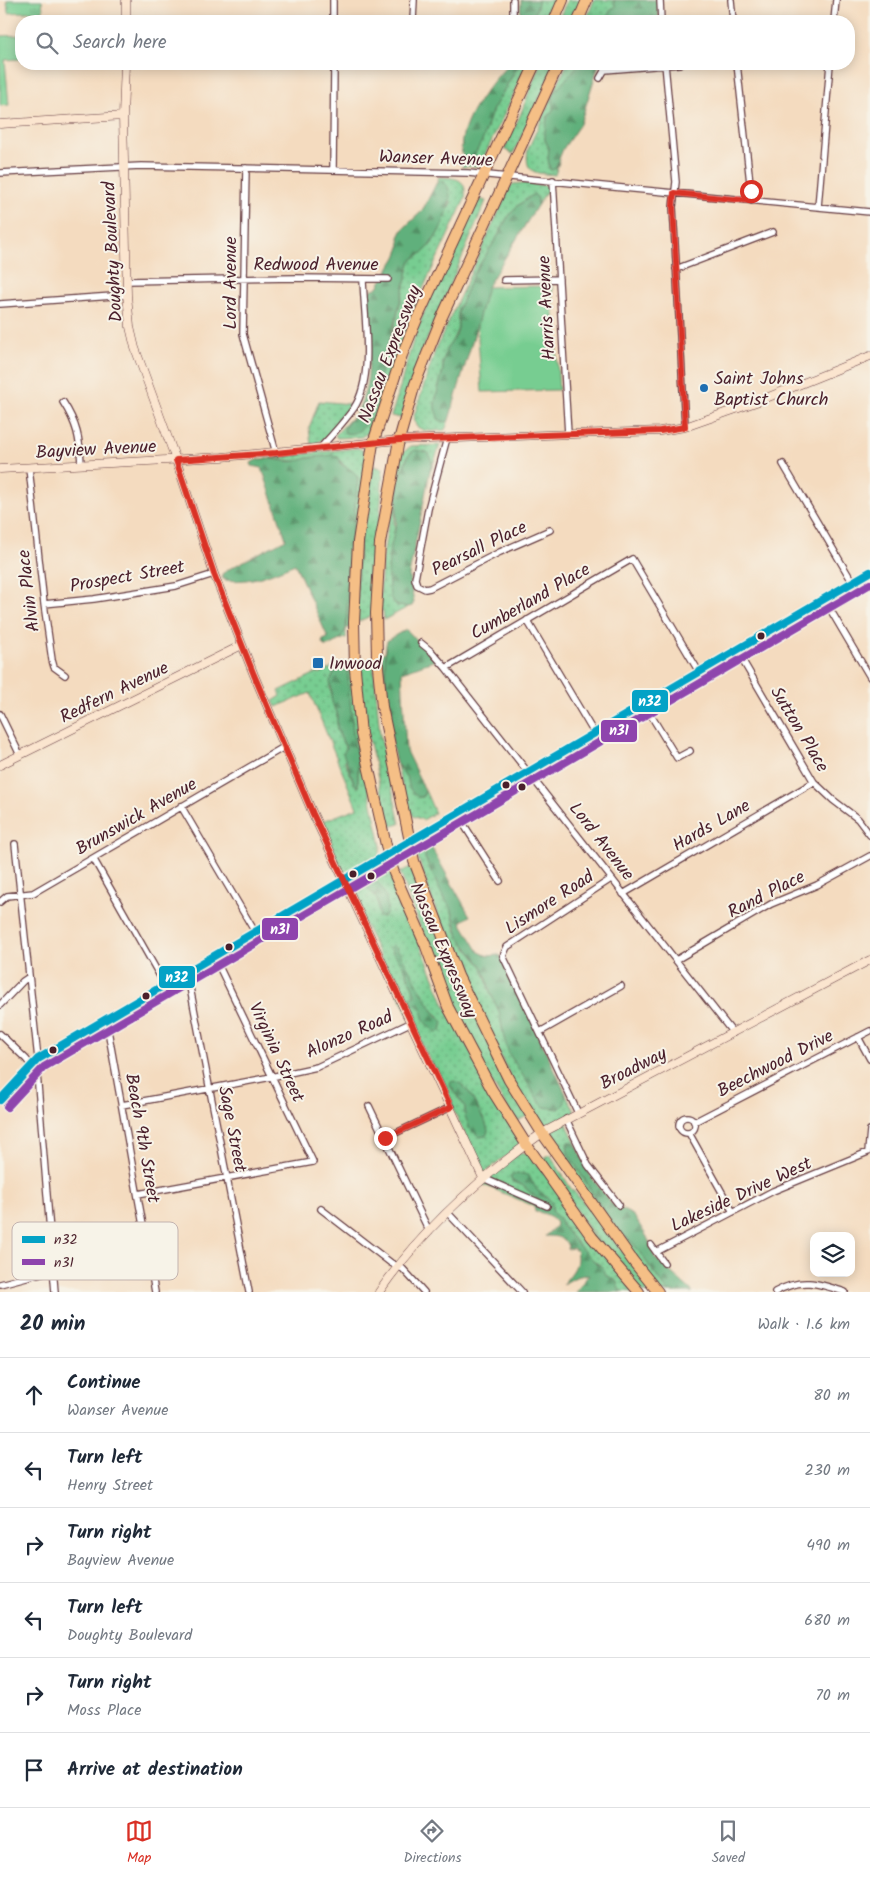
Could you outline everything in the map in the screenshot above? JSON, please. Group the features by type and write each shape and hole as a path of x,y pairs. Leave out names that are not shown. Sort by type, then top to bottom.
{"highway":[{"path":"557,15 563,0"},
{"path":"580,15 586,0"},
{"name":"Nassau Expressway","path":"532,70 411,332 373,443 358,542 354,622 355,669 361,734 388,854 448,1007 492,1090 526,1144 592,1237 639,1292"},
{"name":"Nassau Expressway","path":"557,70 435,332 418,378 399,440 380,543 376,613 377,657 382,707 414,862 458,976 509,1080 542,1133 633,1261 658,1292"}],"street":[{"path":"126,0 126,15"},
{"path":"333,0 333,15"},
{"path":"413,15 414,0"},
{"path":"513,0 513,15"},
{"path":"660,0 661,15"},
{"path":"731,0 732,15"},
{"path":"835,15 836,0"},
{"name":"Doughty Boulevard","path":"124,70 123,116 127,294 130,327 135,348 176,460 214,574 284,747 343,881 483,1178"},
{"path":"332,169 334,70"},
{"path":"600,78 605,70"},
{"path":"666,70 676,182 673,207 685,427"},
{"path":"738,70 752,201"},
{"path":"818,207 829,70"},
{"path":"0,124 123,116"},
{"name":"Wanser Avenue","path":"0,173 124,166 332,169 484,174 870,212"},
{"name":"Lord Avenue","path":"246,168 243,334 276,453"},
{"name":"Harris Avenue","path":"553,180 568,434"},
{"path":"676,269 773,232"},
{"name":"Redwood Avenue","path":"128,281 244,278 388,279"},
{"path":"321,447 354,408 365,380 366,353 363,279"},
{"path":"504,280 559,279"},
{"path":"0,304 127,294"},
{"name":"Bayview Avenue","path":"0,469 276,453 399,440 660,431 685,427 756,402 870,356"},
{"path":"63,402 78,432 81,464"},
{"name":"Pearsall Place","path":"447,438 429,505 415,579 420,588 425,590 430,588 500,552 550,530"},
{"path":"784,464 853,582"},
{"name":"Alvin Place","path":"29,468 52,662 57,670 65,675"},
{"name":"Cumberland Place","path":"446,668 632,559 699,672"},
{"path":"0,1100 38,1059 870,572"},
{"name":"Prospect Street","path":"44,604 94,599 176,586 214,574"},
{"path":"824,600 870,677"},
{"path":"527,620 594,733"},
{"name":"Lord Avenue","path":"421,643 446,668 733,1033"},
{"name":"Redfern Avenue","path":"0,765 242,645"},
{"name":"Sutton Place","path":"737,651 814,782 833,800 858,819 870,835"},
{"path":"644,704 677,758 690,751"},
{"path":"0,714 20,755"},
{"name":"Brunswick Avenue","path":"0,902 8,896 33,893 284,747"},
{"name":"Hards Lane","path":"623,894 814,782"},
{"path":"182,806 255,932"},
{"path":"457,814 500,881"},
{"path":"15,844 38,1059"},
{"name":"Rand Place","path":"676,960 771,904 817,885 870,856"},
{"path":"93,858 165,985"},
{"name":"Lismore Road","path":"540,1032 503,956 504,951 507,947 611,879"},
{"name":"Virginia Street","path":"214,956 313,1162 228,1178"},
{"name":"Broadway","path":"379,1292 397,1266 429,1231 483,1178 542,1133 870,960"},
{"name":"Sage Street","path":"187,972 249,1292"},
{"path":"0,1005 22,981 29,977"},
{"path":"578,1113 540,1032 621,986"},
{"name":"Beach 9th Street","path":"106,1019 143,1222"},
{"name":"Alonzo Road","path":"122,1105 317,1067 410,1023"},
{"name":"Beechwood Drive","path":"694,1122 870,1031"},
{"path":"0,1034 37,1073 49,1222"},
{"path":"858,1037 870,1059"},
{"path":"369,1106 429,1231"},
{"path":"385,1138 451,1107"},
{"path":"689,1133 694,1129 694,1122 690,1118 684,1118 679,1124 681,1131 689,1133 733,1212"},
{"path":"566,1119 588,1164 620,1205"},
{"path":"869,1153 870,1130"},
{"name":"Lakeside Drive West","path":"656,1252 781,1188 869,1153"},
{"path":"138,1194 228,1178"},
{"path":"483,1178 547,1206"},
{"path":"321,1209 402,1268 424,1292"},
{"path":"448,1213 522,1292"},
{"path":"651,1246 664,1263"},
{"path":"0,1284 15,1280"},
{"path":"775,1292 800,1282 818,1283 845,1292"}],"green space":[{"path":"7,0 42,0 43,11 8,13"},
{"path":"521,0 539,0 534,15 520,15"},
{"path":"539,0 555,0 549,15 534,15"},
{"path":"567,0 581,0 575,15 561,15"},
{"path":"594,0 614,0 615,7 609,15 588,15"},
{"path":"614,0 657,0 658,15 608,15 611,9 615,7"},
{"path":"15,35 15,59 5,60 9,105 0,106 0,36"},
{"path":"504,70 516,70 492,111 483,139 473,158 464,160 461,148 463,135 474,108"},
{"path":"516,70 525,70 482,161 477,166 462,167 464,160 468,160 483,139 492,111"},
{"path":"538,70 553,70 513,154 504,149 519,118"},
{"path":"564,70 576,70 547,118 545,140 549,148 549,168 555,169 559,162 555,175 532,171 528,163 528,149"},
{"path":"574,70 597,70 580,124 563,149 555,169 550,170 549,148 545,140 545,130 547,118 553,110 553,94"},
{"path":"439,177 460,180 464,187 465,199 415,306 370,432 361,437 337,438 335,435 357,412 347,423 350,434 382,368 392,337 410,262 432,243 451,202 442,181 437,182"},
{"path":"442,181 448,187 450,194 447,214 433,242 424,252 410,262 368,418 358,431 345,433 345,426 358,410 367,383 369,341 366,298 371,290 378,287 396,257 400,247 399,237 403,229 422,211 437,182"},
{"path":"513,184 550,186 537,206 538,200 534,194 516,207 506,220 473,275 458,310 458,328 443,362 443,370 435,402 444,422 449,420 445,430 423,430 416,426 414,416 435,351 510,187"},
{"path":"534,194 538,199 537,206 487,287 449,420 447,422 439,420 435,409 435,402 446,350 456,335 458,328 458,310 473,275 506,220 516,207"},
{"path":"478,198 486,201 420,356 401,418 391,416 421,320"},
{"path":"552,286 559,390 482,392 477,325 487,287"},
{"path":"319,401 351,404 329,434 311,445 309,428"},
{"path":"440,445 431,470 432,461 409,454 398,481 394,537 397,606 408,607 384,620 383,610 379,612 382,561 400,455 411,446"},
{"path":"358,448 368,453 353,625 346,629 346,638 340,640 346,628 350,553 358,479 339,458 325,457 291,461 270,458"},
{"path":"415,450 427,452 432,461 409,575 414,602 412,606 408,607 397,606 390,597 388,576 389,553 396,526 398,481 409,454"},
{"path":"331,455 338,457 341,464 353,472 358,479 350,553 346,629 340,640 324,646 323,640 328,638 295,564 253,579 225,580 222,578 222,574 286,539 262,468 252,466 251,463 260,459 293,461"},
{"path":"373,466 383,468 374,614 356,623 359,542"},
{"path":"406,629 436,660 402,672 406,751 425,790 423,797 418,797 410,789 407,778 395,759 389,718 385,649 387,641"},
{"path":"385,652 388,703 393,742 381,654"},
{"path":"373,658 380,735 400,824 389,827 365,721 359,666"},
{"path":"343,662 347,665 354,744 358,759 358,787 355,785 343,753 346,748 337,730 337,712 331,698 330,681 339,664"},
{"path":"339,664 333,675 330,688 337,712 337,730 346,749 345,762 355,785 358,787 358,759 354,744 347,672 354,669 365,771 381,846 379,857 344,879 318,823 357,808 310,693 276,707 273,701 281,696 279,691"},
{"path":"396,760 398,767 409,780 418,797 423,797 425,790 435,813 423,820 413,816 407,808"},
{"path":"424,835 430,845 427,844 425,858 444,899 451,907 456,930 467,948 482,966 490,992 499,1011 504,1038 541,1104 565,1092 575,1112 546,1127 542,1127 510,1080 445,938 413,843"},
{"path":"427,844 430,845 470,916 461,922 479,952 488,956 499,955 502,957 565,1092 565,1102 559,1109 544,1107 541,1104 509,1054 499,1011 490,992 482,966 459,937 451,907 444,899 425,858 425,846"},
{"path":"385,859 446,1007 520,1142 518,1149 500,1160 484,1174 344,881","holes":["391,948 396,948 433,1011 440,1017 423,1018 422,1009 412,996 415,995 403,965","450,1086 469,1092 486,1124 465,1116 465,1107"]},
{"path":"415,865 427,902 529,1115 516,1122 472,1050 438,975 400,872"},
{"path":"366,877 372,878 384,892 387,910 386,915 383,917 379,917 376,898 362,881"},
{"path":"392,945 401,955 433,1011 443,1022 441,1031 436,1032 428,1026 418,1005 410,1005 409,999 415,995 405,970 390,948"},
{"path":"454,1081 461,1084 469,1092 486,1124 488,1131 486,1136 480,1137 470,1129 465,1116 465,1107 450,1085"},
{"path":"566,1122 579,1150 568,1153 614,1228 633,1243 668,1292 659,1292 544,1133"},
{"path":"569,1141 573,1142 579,1150 589,1174 611,1203 634,1216 647,1237 655,1258 693,1292 668,1292 633,1243 614,1228 568,1153 567,1143"},
{"path":"519,1152 530,1154 637,1292 620,1291 616,1281 605,1275 603,1267 587,1254 567,1231 553,1213 550,1201 544,1195 531,1188 512,1181 522,1185 542,1203 537,1203 534,1206 479,1183"},
{"path":"550,1154 570,1187 600,1220 652,1292 642,1292 606,1251 540,1161"},
{"path":"513,1174 529,1176 537,1190 551,1201 553,1213 559,1218 562,1225 577,1244 597,1264 603,1267 606,1275 616,1281 621,1292 576,1292 589,1274 576,1277 563,1284 576,1265 576,1250 572,1248 567,1249 568,1246 561,1238 545,1236 555,1227 556,1223 547,1215 535,1212 534,1206 541,1202 522,1185 512,1181 510,1176"}],"transit line":[{"name":"n32","path":"0,1100 38,1059 870,572"},
{"name":"n31","path":"7,1107 44,1067 870,584"}],"place":[{"name":"Saint Johns Baptist Church","path":"704,388"},
{"name":"Inwood","path":"318,663"}],"route":[{"path":"385,1138 451,1107 313,814 254,675 214,574 176,460 276,453 399,440 660,431 685,427 673,207 674,193 752,201 751,191"}]}
